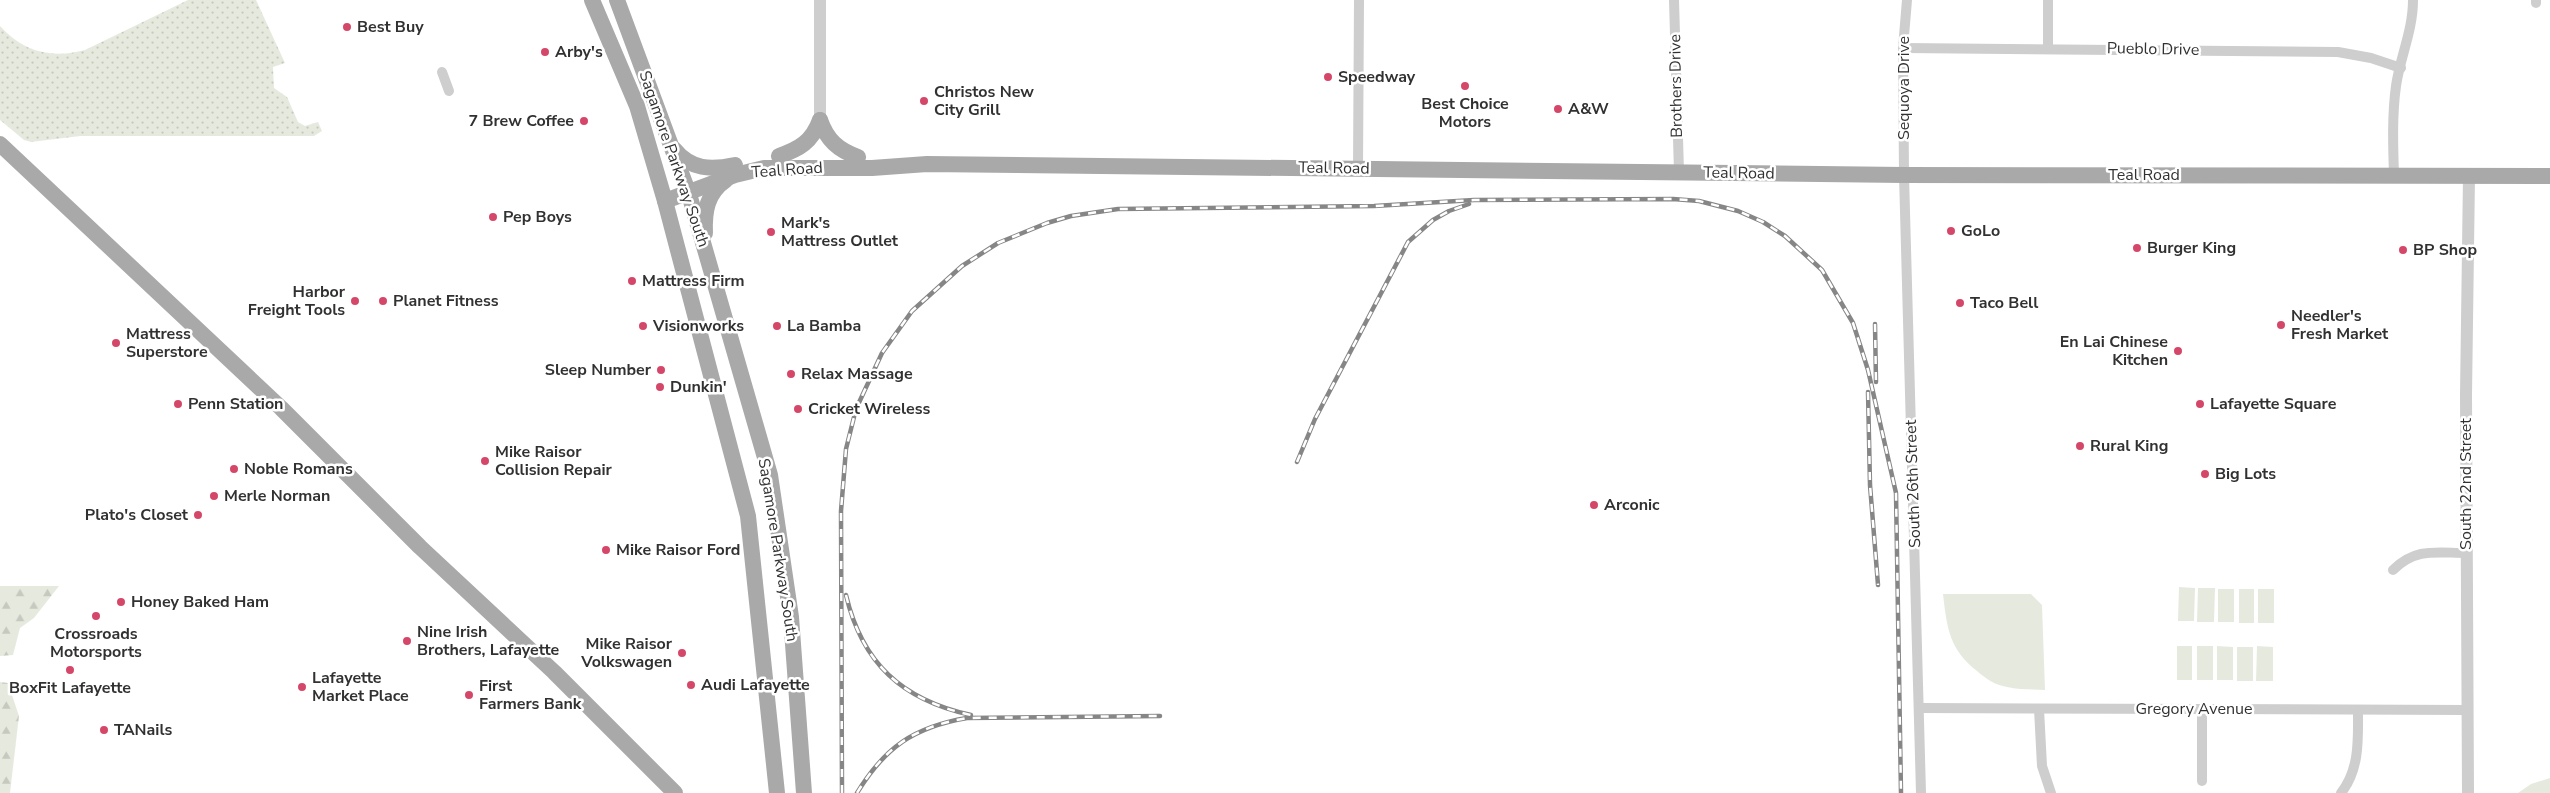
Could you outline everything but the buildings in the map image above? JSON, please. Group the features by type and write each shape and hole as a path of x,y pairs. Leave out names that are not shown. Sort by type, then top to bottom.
{"main road":[{"name":"Sagamore Parkway South","path":"592,0 637,106 665,201 748,516 777,793"},
{"name":"Sagamore Parkway South","path":"616,0 689,194 770,475 791,617 804,793"},
{"path":"779,156 803,146 812,138 820,120"},
{"path":"820,120 824,133 833,144 858,157"},
{"path":"0,144 281,408 420,547 554,672 675,793"},
{"path":"671,146 690,164 700,168 735,170"},
{"name":"Teal Road","path":"665,201 689,194 735,170 779,156 902,158 927,164"},
{"name":"Teal Road","path":"735,170 777,167 872,168 927,164 1904,175 2550,176"},
{"path":"708,258 704,218 707,203 721,184 735,170"}],"street":[{"path":"820,0 820,120"},
{"path":"1358,0 1358,168"},
{"name":"Brothers Drive","path":"1674,0 1678,172"},
{"name":"Sequoya Drive","path":"1904,175 1903,48 1907,0"},
{"path":"2048,0 2048,48"},
{"path":"2394,175 2394,107 2396,85 2413,17 2413,0"},
{"name":"Pueblo Drive","path":"1903,48 2338,52 2371,58 2401,68"},
{"path":"442,72 449,91"},
{"name":"South 26th Street","path":"1904,175 1922,793"},
{"name":"South 22nd Street","path":"2468,793 2466,553 2469,176"},
{"path":"2394,570 2403,560 2416,554 2466,553"},
{"name":"Gregory Avenue","path":"1920,708 2467,710"},
{"path":"2039,709 2042,766 2051,793"},
{"path":"2202,709 2202,781"},
{"path":"2341,793 2347,785 2355,764 2358,745 2358,710"}],"green space":[{"path":"188,0 256,0 285,63 273,67 274,88 287,97 298,122 305,126 318,122 322,131 314,136 80,136 31,142 24,140 0,120 0,26 18,42 28,47 50,53 73,53 85,50"},
{"path":"0,586 59,586 34,618 20,628 13,655 0,656"},
{"path":"2179,587 2195,588 2194,621 2178,621"},
{"path":"2198,588 2215,588 2214,622 2197,622"},
{"path":"2218,589 2234,589 2234,622 2218,622"},
{"path":"2239,589 2254,589 2254,623 2239,623"},
{"path":"2258,589 2274,589 2274,623 2258,623"},
{"path":"1943,594 2031,594 2042,605 2045,690 2016,689 1999,685 1984,677 1968,663 1960,654 1951,637"},
{"path":"2177,646 2192,646 2192,680 2177,680"},
{"path":"2197,646 2213,646 2213,680 2197,680"},
{"path":"2217,646 2233,647 2233,680 2217,680"},
{"path":"2257,646 2273,647 2273,681 2256,681"},
{"path":"2237,647 2253,647 2253,681 2237,681"},
{"path":"0,682 8,683 19,716 10,793 0,793"},
{"path":"2550,778 2550,793 2518,793 2531,784"}],"railway":[{"path":"842,793 841,511 846,449 856,409 882,353 912,311 962,266 998,243 1047,223 1071,216 1118,209 1374,206 1474,200 1673,199 1699,201 1738,211 1763,222 1785,236 1822,270 1853,323 1868,370 1896,493 1901,793"},
{"path":"1297,462 1315,419 1408,242 1433,220 1449,211 1469,204"},
{"path":"1875,324 1876,382"},
{"path":"1868,392 1870,485 1878,585"},
{"path":"846,595 853,619 863,640 874,659 889,675 905,688 925,699 946,708 971,715"},
{"path":"857,793 890,751 916,734 948,722 967,718 1160,716"}],"place":[{"name":"Best Buy","path":"347,27"},
{"name":"Arby's","path":"545,52"},
{"name":"Speedway","path":"1328,77"},
{"name":"Best Choice Motors","path":"1465,86"},
{"name":"Christos New City Grill","path":"924,101"},
{"name":"A&W","path":"1558,109"},
{"name":"7 Brew Coffee","path":"584,121"},
{"name":"Pep Boys","path":"493,217"},
{"name":"GoLo","path":"1951,231"},
{"name":"Mark's Mattress Outlet","path":"771,232"},
{"name":"Burger King","path":"2137,248"},
{"name":"BP Shop","path":"2403,250"},
{"name":"Mattress Firm","path":"632,281"},
{"name":"Harbor Freight Tools","path":"355,301"},
{"name":"Planet Fitness","path":"383,301"},
{"name":"Taco Bell","path":"1960,303"},
{"name":"Needler's Fresh Market","path":"2281,325"},
{"name":"Visionworks","path":"643,326"},
{"name":"La Bamba","path":"777,326"},
{"name":"Mattress Superstore","path":"116,343"},
{"name":"En Lai Chinese Kitchen","path":"2178,351"},
{"name":"Sleep Number","path":"661,370"},
{"name":"Relax Massage","path":"791,374"},
{"name":"Dunkin'","path":"660,387"},
{"name":"Penn Station","path":"178,404"},
{"name":"Lafayette Square","path":"2200,404"},
{"name":"Cricket Wireless","path":"798,409"},
{"name":"Rural King","path":"2080,446"},
{"name":"Mike Raisor Collision Repair","path":"485,461"},
{"name":"Noble Romans","path":"234,469"},
{"name":"Big Lots","path":"2205,474"},
{"name":"Merle Norman","path":"214,496"},
{"name":"Arconic","path":"1594,505"},
{"name":"Plato's Closet","path":"198,515"},
{"name":"Mike Raisor Ford","path":"606,550"},
{"name":"Honey Baked Ham","path":"121,602"},
{"name":"Crossroads Motorsports","path":"96,616"},
{"name":"Nine Irish Brothers, Lafayette","path":"407,641"},
{"name":"Mike Raisor Volkswagen","path":"682,653"},
{"name":"BoxFit Lafayette","path":"70,670"},
{"name":"Audi Lafayette","path":"691,685"},
{"name":"Lafayette Market Place","path":"302,687"},
{"name":"First Farmers Bank","path":"469,695"},
{"name":"TANails","path":"104,730"}]}
